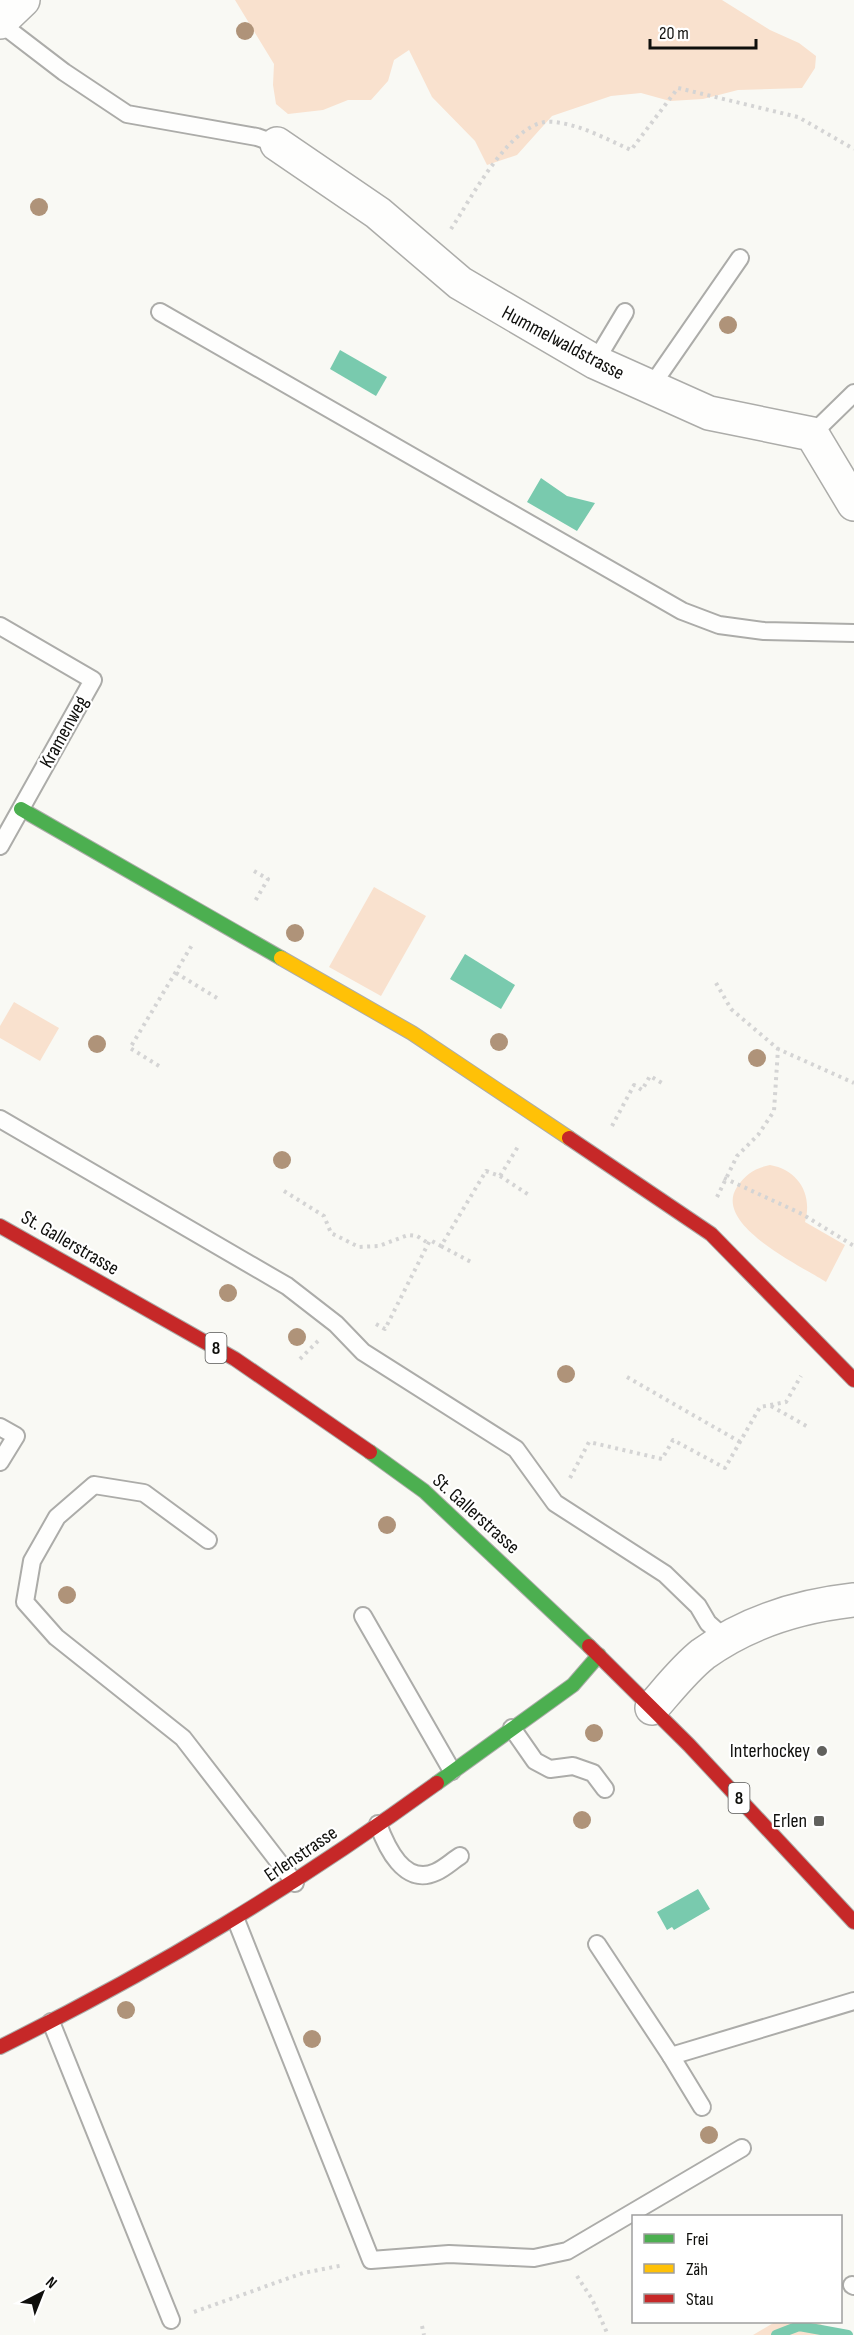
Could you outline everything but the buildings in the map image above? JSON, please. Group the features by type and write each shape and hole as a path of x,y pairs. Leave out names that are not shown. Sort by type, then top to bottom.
{"street":[{"path":"0,22 23,0"},
{"name":"Hummelwaldstrasse","path":"278,144 378,213 432,257 460,284 595,362 709,413 812,434"},
{"path":"812,434 854,504"},
{"path":"21,809 412,1033 711,1234 854,1380"},
{"name":"St. Gallerstrasse","path":"0,1226 235,1359 326,1419 424,1491 599,1655 701,1757 854,1922"},
{"path":"652,1708 702,1655 726,1639 762,1621 793,1611 854,1600"},
{"name":"Erlenstrasse","path":"0,2047 51,2022 236,1920 295,1883 573,1685 599,1655"}],"lane":[{"path":"0,22 64,72 127,114 257,137 278,144"},
{"path":"650,388 740,258"},
{"path":"160,312 682,611 719,625 764,632 854,633"},
{"path":"595,362 625,312"},
{"path":"812,434 854,393"},
{"name":"Kramenweg","path":"0,626 93,680 0,846"},
{"path":"0,1119 287,1286 336,1324 363,1352 516,1449 555,1503 666,1574 698,1606 708,1623 726,1639"},
{"path":"0,1427 16,1436 0,1462"},
{"path":"208,1540 144,1493 94,1485 57,1517 32,1561 25,1602 56,1637 183,1738 295,1883"},
{"path":"363,1616 453,1771"},
{"path":"512,1728 535,1761 550,1769 573,1766 593,1773 605,1789"},
{"path":"378,1824 389,1853 403,1867 420,1874 435,1873 460,1856"},
{"path":"236,1920 371,2260 449,2254 534,2258 562,2252 742,2148"},
{"path":"597,1944 702,2107"},
{"path":"671,2056 854,2001"},
{"path":"51,2022 171,2320"}],"path":[{"path":"432,257 508,145 531,125 552,121 587,129 631,150 678,88 798,117 854,149"},
{"path":"238,933 268,879 254,871"},
{"path":"159,1066 130,1048 210,916"},
{"path":"176,973 217,998"},
{"path":"716,983 731,1009 777,1049 854,1083"},
{"path":"699,1226 718,1196 724,1178 737,1156 758,1135 774,1111 777,1049"},
{"path":"595,1156 634,1086 642,1090 650,1076 662,1083"},
{"path":"500,1176 537,1117"},
{"path":"441,1245 486,1171 500,1176 529,1195"},
{"path":"724,1178 802,1214 854,1246"},
{"path":"284,1191 324,1216 332,1233 358,1247 379,1246 408,1235 417,1236 428,1243"},
{"path":"336,1324 363,1318 385,1329 430,1240 471,1262"},
{"path":"555,1503 589,1442 662,1459 673,1440 725,1468 760,1407 786,1402 819,1344"},
{"path":"627,1377 740,1442"},
{"path":"771,1405 810,1428"},
{"path":"562,2252 592,2299 608,2335"},
{"path":"171,2320 303,2273 371,2260"},
{"path":"423,2326 424,2335"}],"shaded area":[{"path":"235,0 722,0 770,30 799,43 816,56 815,68 802,88 738,90 703,99 670,101 641,93 611,96 552,116 517,155 487,165 475,141 432,97 409,50 394,60 388,81 371,100 348,100 323,110 288,114 276,104 273,85 274,64"},
{"path":"340,350 387,377 376,396 330,369"},
{"path":"541,478 567,496 595,503 577,531 527,502"},
{"path":"374,887 426,916 381,996 329,967"},
{"path":"465,954 515,985 501,1009 450,979"},
{"path":"14,1002 59,1028 40,1061 0,1038 0,1026"},
{"path":"770,1165 788,1172 801,1185 807,1202 805,1222 845,1245 826,1282 763,1243 737,1216 733,1201 737,1187 751,1172"},
{"path":"698,1889 710,1909 674,1930 672,1927 667,1930 657,1912"},
{"path":"773,2323 819,2323 840,2335 753,2335"}],"waterway":[{"path":"776,2335 799,2326 848,2335"}],"traffic: fast":[{"path":"21,809 281,958"},
{"path":"370,1452 424,1491 589,1646"},
{"path":"437,1783 573,1685 599,1655"}],"traffic: slow":[{"path":"281,958 412,1033 569,1138"}],"traffic: jam":[{"path":"569,1138 711,1234 854,1380"},
{"path":"0,1226 235,1359 370,1452"},
{"path":"589,1646 689,1745 854,1922"},
{"path":"0,2047 115,1987 224,1924 331,1857 437,1783"}],"place":[{"name":"Interhockey","path":"822,1751"},
{"name":"Erlen","path":"819,1821"}]}
